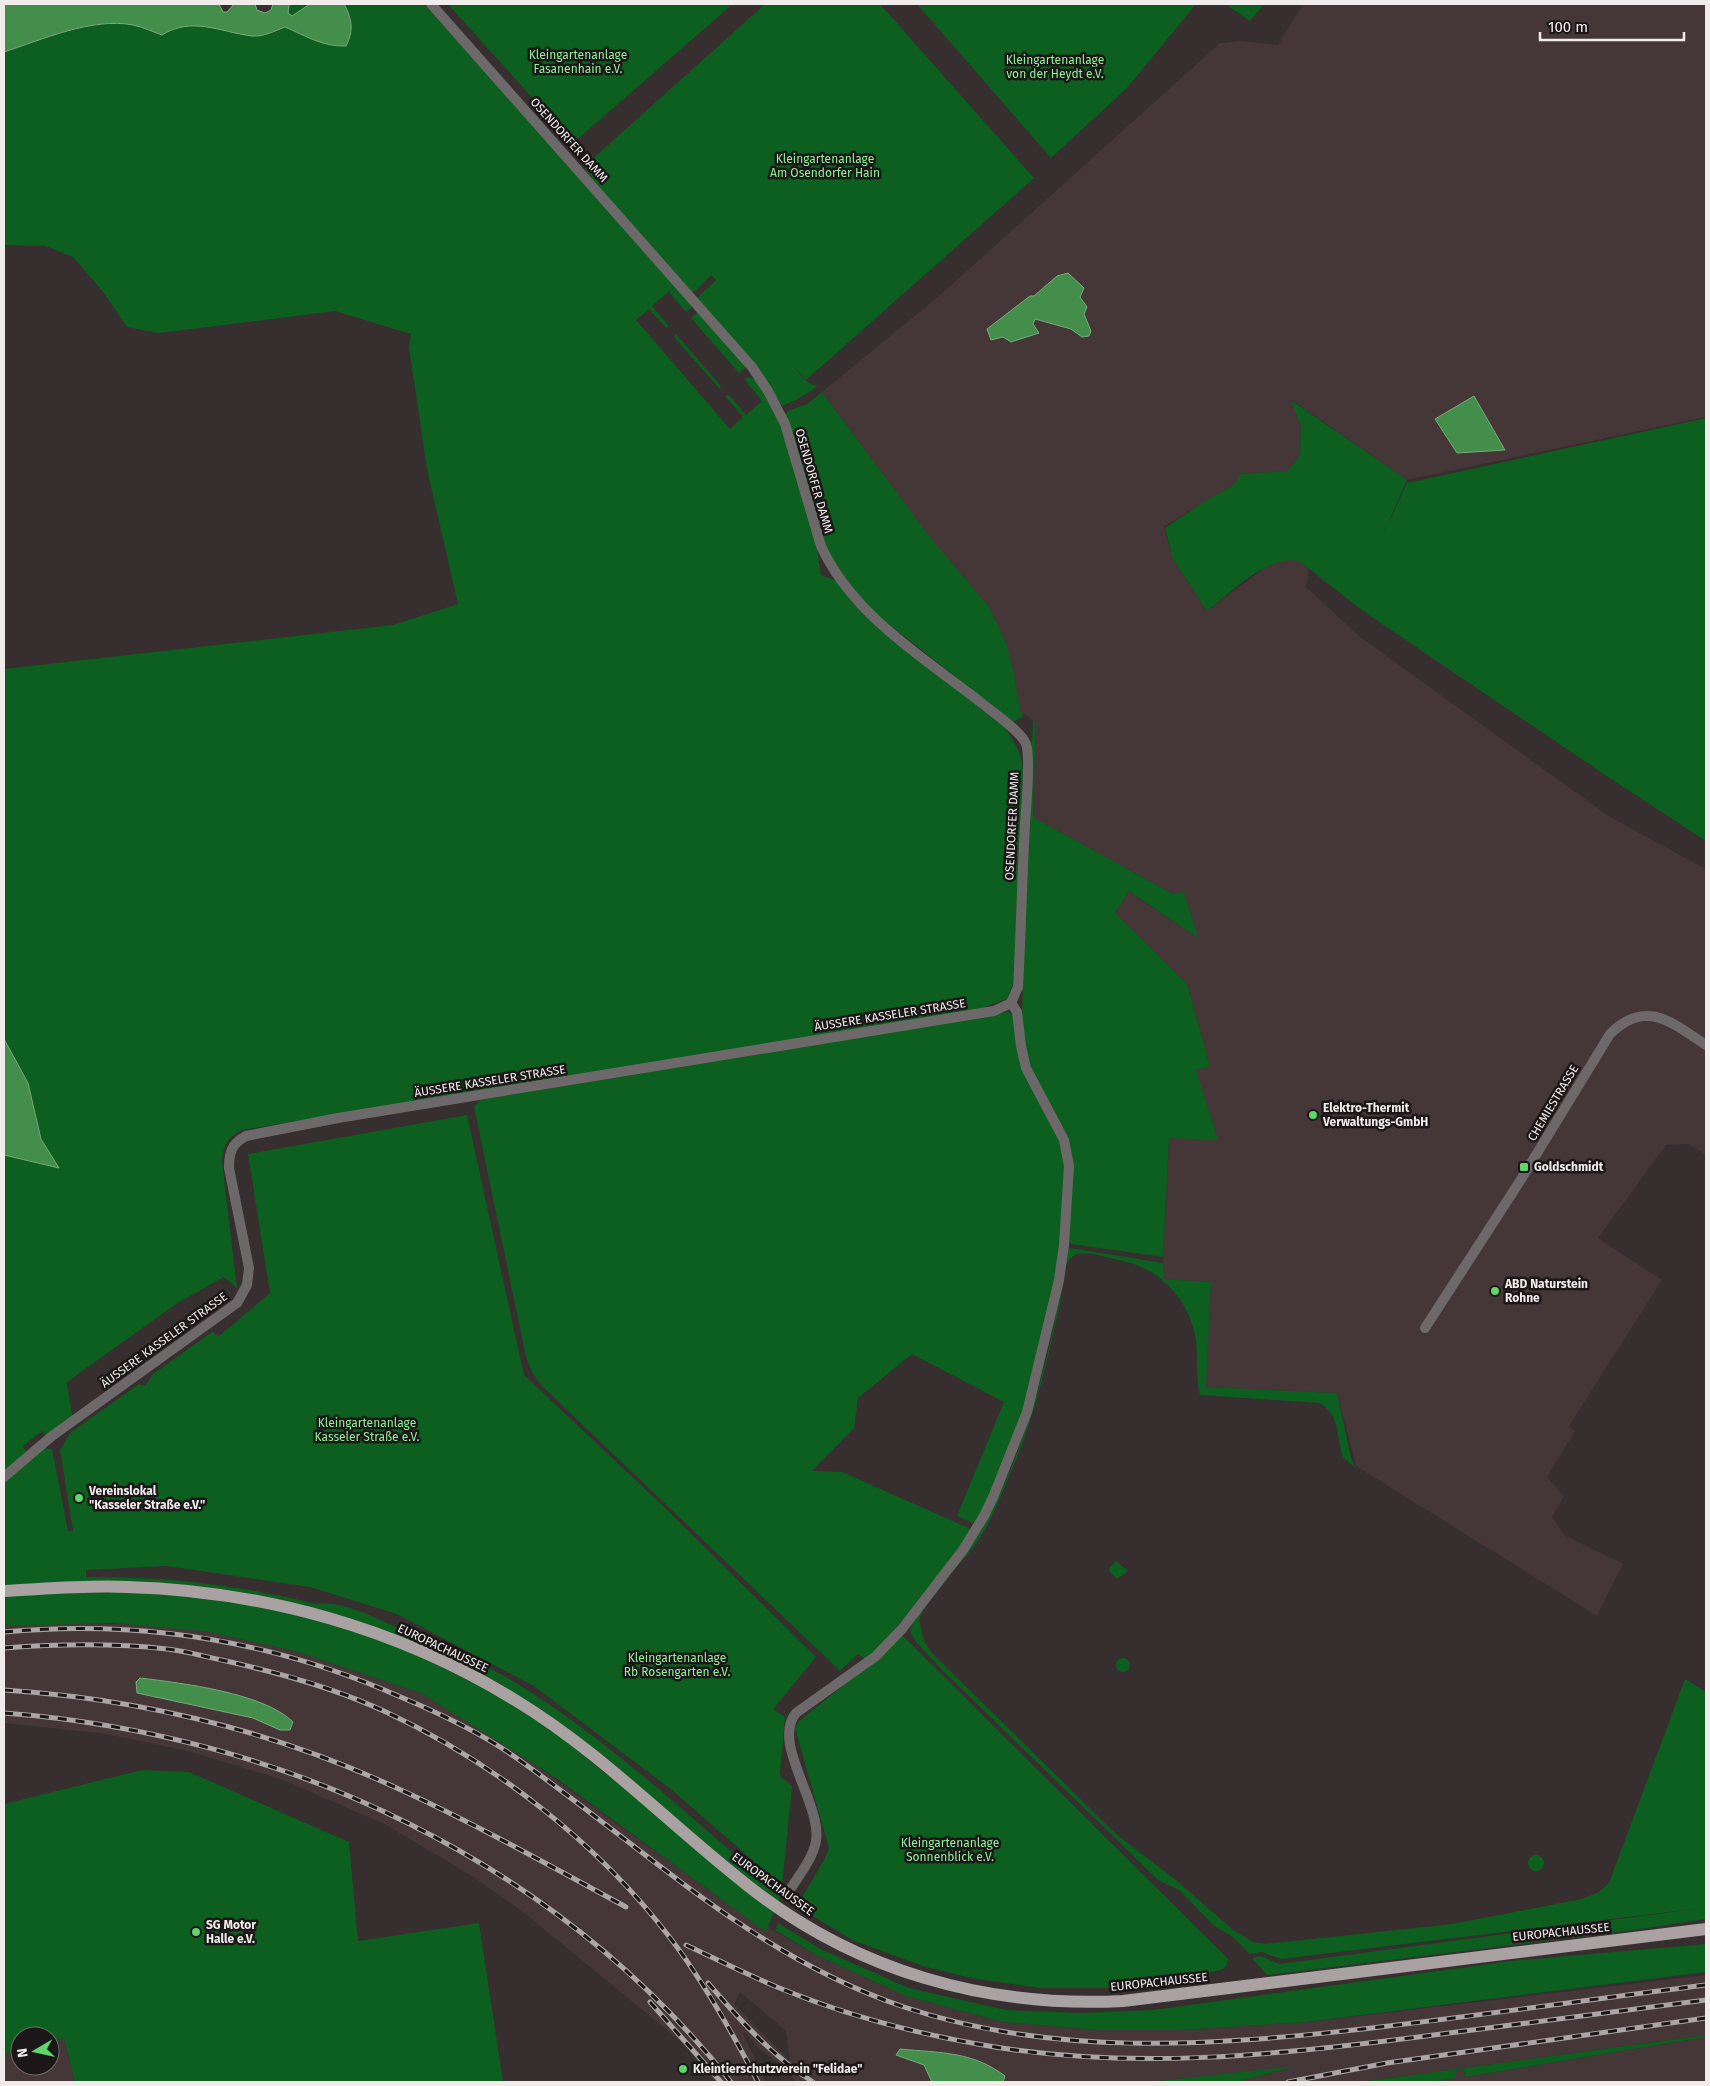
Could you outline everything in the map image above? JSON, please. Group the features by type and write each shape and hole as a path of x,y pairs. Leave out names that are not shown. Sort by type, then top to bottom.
{"main road":[{"name":"EUROPACHAUSSEE","path":"4,1591 123,1586 208,1593 308,1612 403,1643 473,1676 558,1728 612,1768 749,1887 806,1926 879,1963 959,1988 1041,2001 1096,2002 1133,2000 1706,1929"}],"street":[{"name":"OSENDORFER DAMM","path":"431,4 752,367 779,410 820,546 830,566 845,588 874,618 992,711 1016,732 1026,744 1028,783 1018,987 1010,1003"},
{"name":"ÄUSSERE KASSELER STRASSE","path":"4,1477 52,1436 238,1304 247,1285 249,1268 229,1168 229,1156 234,1144 246,1136 338,1118 994,1011 1010,1003"},
{"path":"791,1888 813,1852 817,1839 814,1822 788,1737 788,1728 791,1720 796,1713 876,1656 902,1629 963,1550 984,1516 994,1495 1027,1412 1038,1372 1063,1254 1068,1166 1061,1134 1026,1068 1020,1046 1017,1012 1010,1003"},
{"name":"CHEMIESTRASSE","path":"1425,1328 1513,1193 1610,1034 1622,1022 1644,1014 1662,1017 1706,1045"}],"shaded area":[{"path":"4,4 219,4 223,12 227,12 234,4 255,4 257,10 265,13 271,10 273,4 289,4 288,13 292,16 310,4 344,4 349,14 351,30 346,46 338,46 315,40 285,27 260,36 195,26 173,29 162,35 133,25 101,24 67,31 4,52"},
{"path":"1303,4 1706,4 1706,417 1407,480 1292,400 1301,426 1300,455 1288,471 1242,474 1237,488 1199,505 1164,527 1173,559 1207,611 1263,569 1277,561 1290,559 1299,561 1309,569 1306,587 1359,636 1610,817 1706,869 1706,1155 1689,1144 1666,1145 1598,1238 1662,1280 1569,1426 1575,1431 1547,1477 1564,1496 1552,1517 1564,1535 1623,1564 1597,1616 1356,1466 1337,1393 1205,1387 1211,1282 1162,1279 1169,1138 1196,1070 1210,1066 1187,984 1115,913 1128,891 1197,937 1173,894 1033,817 1036,722 1020,711 1006,642 989,607 929,537 822,392 939,296 1220,43 1242,41 1278,45"},
{"path":"1068,273 1084,288 1080,297 1087,307 1084,314 1091,331 1089,336 1082,337 1071,329 1035,319 1033,324 1039,333 1011,342 1003,337 991,340 987,329 1030,296 1034,296 1057,276"},
{"path":"1474,396 1505,450 1457,453 1435,419"},
{"path":"4,1039 28,1083 41,1139 59,1168 4,1155"},
{"path":"66,1623 152,1625 204,1631 295,1651 421,1693 522,1755 724,1901 816,1955 906,1996 1003,2022 1098,2030 1179,2030 1306,2022 1706,1975 1706,2035 1360,2082 1238,2082 1291,2067 1150,2082 796,2082 785,2068 758,2048 745,2032 743,2034 766,2082 715,2082 685,2045 523,1912 472,1876 384,1824 283,1780 192,1752 107,1734 4,1723 4,1626","holes":["140,1678 183,1683 254,1700 280,1730 253,1718 137,1693","740,1992 786,2031 790,2061 734,2004"]},
{"path":"140,1678 199,1686 243,1697 280,1712 293,1722 290,1730 280,1730 253,1718 137,1693 136,1682"},
{"path":"1706,2037 1706,2082 1432,2082 1456,2078 1455,2071 1464,2069 1465,2077"},
{"path":"64,2038 75,2082 4,2082 4,2055 10,2054 10,2076 60,2076 60,2039"},
{"path":"900,2049 942,2053 968,2058 993,2068 1005,2076 1003,2082 932,2082 924,2065 896,2055"}],"green space":[{"path":"289,4 310,4 292,16 288,13"},
{"path":"344,4 424,4 692,302 692,307 686,312 669,292 674,287 652,306 669,326 666,328 649,309 636,320 730,429 743,417 725,396 728,394 746,415 762,401 744,379 749,377 758,380 782,426 817,548 821,575 835,580 851,601 870,620 1005,728 1017,749 1023,772 1015,977 1008,998 980,1009 242,1130 227,1142 222,1161 237,1288 224,1277 179,1302 71,1379 67,1383 72,1416 46,1435 42,1431 23,1446 26,1453 4,1473 4,1155 59,1168 41,1139 28,1083 4,1039 4,669 393,625 458,604 427,469 409,348 411,334 335,311 159,333 127,327 104,293 73,257 45,246 4,245 4,52 67,31 84,27 117,24 133,25 162,35 175,29 200,26 267,34 274,33 285,27 299,33 351,36 351,17"},
{"name":"Kleingartenanlage Fasanenhain e.V.","path":"448,4 733,4 573,143"},
{"name":"Kleingartenanlage Am Osendorfer Hain","path":"765,4 880,4 1034,178 806,380 791,364 806,381 817,387 782,406 697,298 716,280 711,275 695,292 688,291 585,170 587,164"},
{"name":"Kleingartenanlage von der Heydt e.V.","path":"917,4 1196,4 1127,88 1051,158"},
{"path":"1225,4 1264,4 1250,21"},
{"path":"696,313 703,313 745,361 745,368 739,373 691,318"},
{"path":"676,334 721,386 719,388 674,337"},
{"path":"822,392 929,536 989,607 1006,642 1020,711 1023,714 1022,717 1013,722 876,614 857,596 829,557 785,414 807,404"},
{"path":"1291,400 1407,480 1382,537 1407,483 1706,418 1706,841 1363,611 1299,561 1287,560 1262,569 1238,585 1207,611 1173,559 1165,528 1235,484 1241,474 1288,471 1300,455 1301,426"},
{"path":"1033,720 1036,722 1033,817 1173,894 1184,892 1198,938 1129,891 1115,913 1187,984 1210,1066 1196,1070 1218,1140 1169,1138 1163,1257 1071,1244 1068,1240 1072,1166 1037,1086 1025,1048 1022,1015 1025,893"},
{"path":"1008,1012 1013,1015 1017,1041 1056,1128 1065,1163 1059,1259 1024,1407 995,1484 977,1522 973,1523 957,1516 1004,1402 912,1354 858,1398 854,1428 812,1471 842,1472 973,1530 892,1633 867,1658 863,1658 858,1654 840,1671 541,1385 532,1372 526,1357 474,1107 480,1100"},
{"name":"Kleingartenanlage Kasseler Straße e.V.","path":"467,1115 524,1375 662,1505 816,1657 773,1709 785,1717 780,1773 781,1777 792,1786 782,1886 672,1790 534,1686 397,1614 310,1587 167,1566 86,1570 86,1577 145,1578 202,1583 287,1597 316,1604 335,1604 368,1615 498,1672 582,1728 650,1781 780,1894 779,1902 735,1869 609,1760 539,1708 325,1611 269,1597 185,1585 4,1585 4,1483 44,1448 52,1449 68,1531 73,1531 60,1450 71,1432 139,1384 145,1386 153,1374 212,1332 219,1336 270,1293 248,1154"},
{"path":"1070,1248 1163,1263 1163,1279 1211,1282 1206,1387 1337,1393 1351,1458 1355,1467 1343,1458 1335,1421 1327,1408 1320,1403 1200,1395 1196,1342 1193,1328 1181,1301 1162,1280 1137,1265 1123,1261 1090,1254 1072,1257 1066,1266 1061,1299 1046,1366 1034,1407 1021,1447 997,1505 977,1542 937,1589 919,1620 924,1641 933,1654 1116,1834 1177,1881 1233,1930 1253,1942 1266,1944 1452,1924 1582,1899 1599,1892 1609,1883 1685,1679 1706,1692 1706,1919 1626,1931 1267,1975 1252,1958 1261,1956 1279,1964 1702,1908 1281,1959 1262,1952 1250,1954 1233,1937 1214,1926 1179,1890 1158,1880 944,1672 916,1642 910,1631 923,1607 980,1532 1011,1467 1025,1432 1036,1396 1055,1321 1067,1250"},
{"path":"1116,1561 1128,1571 1117,1579 1109,1571"},
{"path":"121,1592 213,1598 322,1620 408,1651 485,1688 555,1732 774,1912 766,1932 556,1778 421,1693 295,1651 204,1631 113,1623 4,1626 4,1595"},
{"name":"Kleingartenanlage Sonnenblick e.V.","path":"901,1634 1228,1959 1227,1965 1223,1969 1164,1985 1116,1986 1119,1992 1113,1988 1039,1988 971,1978 923,1966 852,1940 797,1906 829,1848 795,1728 799,1721 879,1657"},
{"path":"1120,1658 1126,1658 1130,1665 1126,1672 1120,1672 1116,1668 1116,1662"},
{"name":"SG Motor Halle e.V.","path":"142,1770 189,1772 349,1842 358,1941 479,1923 503,2082 75,2082 64,2038 60,2039 60,2026 10,2026 10,2054 4,2055 4,1804"},
{"path":"1533,1855 1539,1855 1544,1860 1542,1869 1533,1871 1528,1866 1528,1860"},
{"path":"778,1923 820,1949 909,1988 1006,2010 1080,2013 1153,2010 1511,1961 1706,1944 1706,1972 1306,2022 1179,2030 1098,2030 1003,2022 906,1996 816,1955 775,1930"},
{"path":"1706,2035 1706,2037 1465,2077 1464,2069 1456,2071 1456,2078 1432,2082 1360,2082"},
{"path":"1295,2066 1238,2082 1150,2082"}],"railway":[{"path":"4,1632 56,1629 158,1632 208,1639 257,1649 355,1678 446,1717 502,1748 562,1791 701,1897 748,1929 798,1959 849,1985 904,2007 960,2023 1017,2034 1075,2040 1132,2043 1190,2043 1305,2035 1406,2024 1706,1985"},
{"path":"4,1648 106,1645 181,1651 267,1671 327,1688 367,1703 427,1732 505,1781 577,1838 611,1870 671,1939 695,1973 718,2009 758,2082"},
{"path":"4,1690 106,1701 157,1710 257,1735 306,1751 354,1769 430,1803 626,1907"},
{"path":"4,1713 108,1726 211,1748 311,1781 406,1822 497,1874 583,1934 661,2004 731,2082"},
{"path":"686,1945 777,1987 827,2006 878,2022 930,2035 983,2045 1038,2053 1094,2057 1149,2059 1260,2054 1315,2049 1706,2000"},
{"path":"708,1983 770,2049 813,2082"},
{"path":"650,2002 721,2082"},
{"path":"1288,2082 1387,2063 1706,2018"}],"place":[{"name":"Elektro-Thermit Verwaltungs-GmbH","path":"1313,1115"},
{"name":"Goldschmidt","path":"1524,1167"},
{"name":"ABD Naturstein Rohne","path":"1495,1291"},
{"name":"Vereinslokal \"Kasseler Straße e.V.\"","path":"79,1498"},
{"name":"SG Motor Halle e.V.","path":"196,1932"},
{"name":"Kleintierschutzverein \"Felidae\"","path":"683,2069"}],"park label":[{"name":"Kleingartenanlage Rb Rosengarten e.V.","path":"677,1665"}]}
